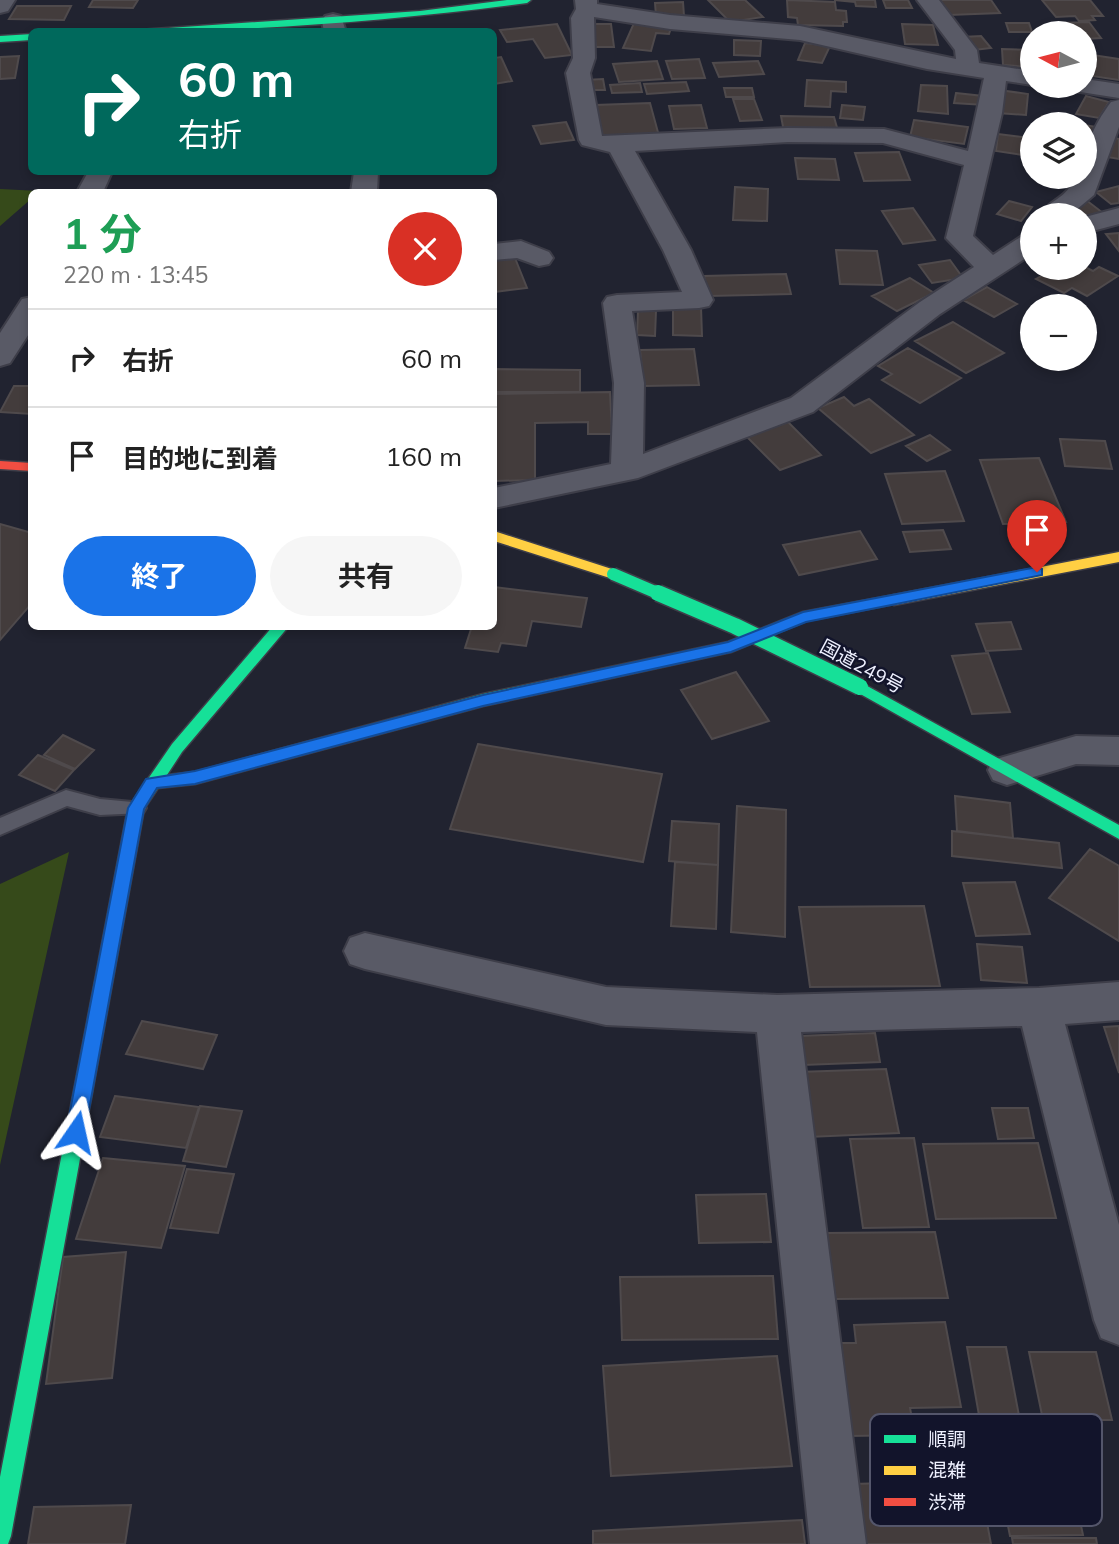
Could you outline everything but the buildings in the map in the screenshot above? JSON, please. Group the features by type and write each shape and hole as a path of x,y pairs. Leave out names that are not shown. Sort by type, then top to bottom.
{"main road":[{"path":"250,28 334,26 527,0"},
{"path":"0,38 28,37"},
{"path":"0,465 28,467"},
{"name":"国道249号","path":"497,537 613,574 735,626 860,687 1119,833"},
{"path":"152,783 195,778 483,701 731,647 803,617 1119,557"},
{"path":"0,1536 136,808 177,748 279,630"}],"street":[{"path":"0,6 4,0"},
{"path":"928,0 966,50 968,68"},
{"path":"978,161 884,136 789,135 619,145 606,145 591,140 578,73 584,58 583,18 587,4 670,22 800,33 1020,76"},
{"path":"992,269 959,238 996,73"},
{"path":"1097,88 1119,91"},
{"path":"1070,203 1081,195 1106,128 1119,107"},
{"path":"619,145 677,250 699,300 617,303 629,383 627,471"},
{"path":"1097,222 1119,216"},
{"path":"497,252 521,249 539,258"},
{"path":"497,497 627,471 802,405 930,309 1020,250"},
{"path":"0,357 28,312"},
{"path":"1007,770 1076,750 1119,751"},
{"path":"365,951 606,1006 777,1014 1039,1007 1119,1001"},
{"path":"1039,1007 1119,1320"},
{"path":"777,1014 838,1544"}],"lane":[{"path":"0,827 66,798 100,807 136,808"}],"green space":[{"path":"0,189 28,190 28,202 0,226"},
{"path":"69,852 0,1165 0,884"}],"traffic: fast":[{"path":"182,28 420,14 527,0"},
{"path":"0,39 28,37"},
{"path":"613,574 735,626 860,687"},
{"path":"152,783 195,778 483,700 731,647 803,617 894,600"},
{"path":"0,1536 136,808 177,748 279,630"},
{"path":"860,687 1119,833"}],"traffic: slow":[{"path":"497,537 613,574"},
{"path":"894,600 1119,557"}],"traffic: jam":[{"path":"0,465 28,467"}],"route":[{"path":"76,1132 136,808 152,783 195,778 483,701 731,647 803,617 1037,572"}]}
